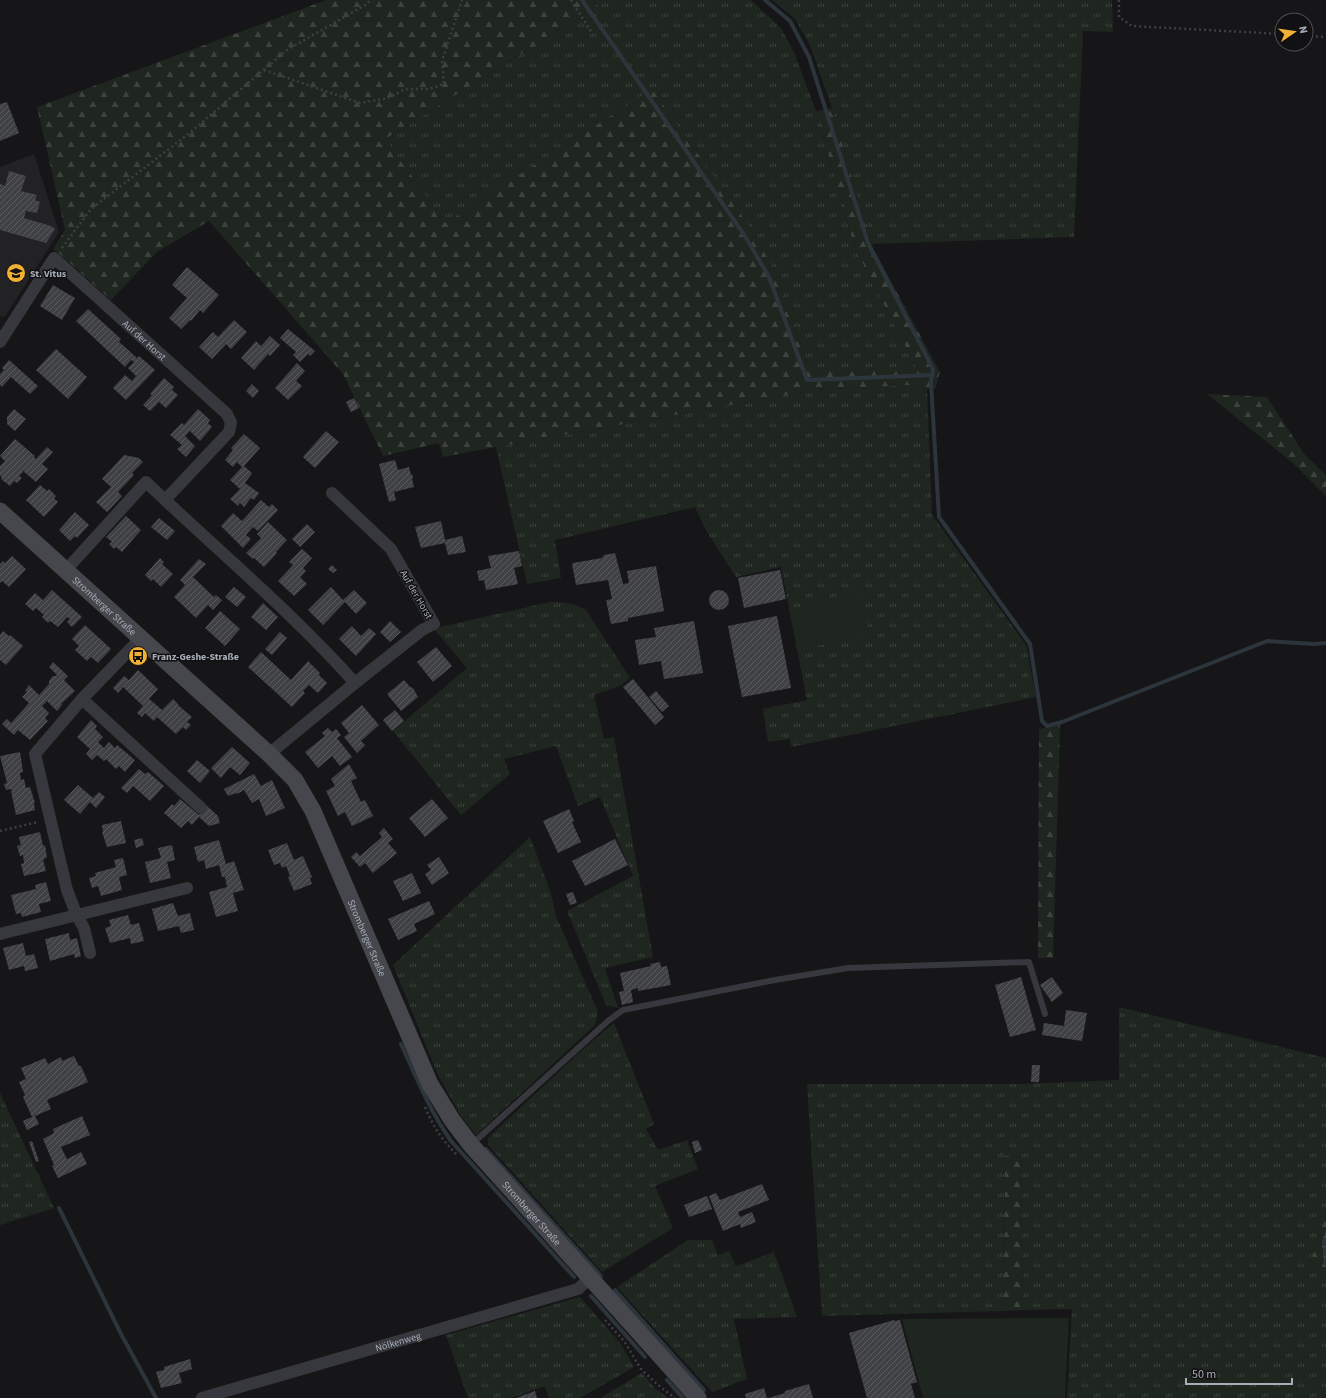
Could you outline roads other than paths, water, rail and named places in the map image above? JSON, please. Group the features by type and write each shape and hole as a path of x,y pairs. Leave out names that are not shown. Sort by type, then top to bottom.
{"main road":[{"name":"Stromberger Straße","path":"0,511 269,754 295,780 313,811 430,1084 452,1120 471,1145 698,1398"}],"street":[{"name":"Auf der Horst","path":"2,334 54,258 227,414 231,423 229,432 166,500"},
{"path":"65,571 146,482 230,558 332,658 355,683"},
{"name":"Auf der Horst","path":"269,754 422,630 434,624 391,549 332,493"},
{"path":"90,953 84,928 77,916 67,890 35,754 82,699 140,639"},
{"path":"82,699 201,808"},
{"path":"0,934 187,888"},
{"name":"Nölkenweg","path":"202,1398 578,1289 590,1278"}],"lane":[{"path":"471,1145 608,1021 623,1010 775,980 848,968 1029,962 1045,1014"}],"water":[{"path":"1326,1230 1326,1266 1324,1264 1322,1241"}],"waterway":[{"path":"582,0 745,236 769,277 807,380 933,375"},
{"path":"765,0 790,21 809,57 868,243 933,369 931,382 939,517 1030,644 1042,721 1047,726 1062,722 1267,641 1314,644 1326,643"},
{"path":"401,1044 430,1106 443,1130 451,1141 574,1277"},
{"path":"486,1149 601,1276"},
{"path":"59,1208 121,1334 156,1398"},
{"path":"615,1290 704,1390"},
{"path":"591,1296 645,1357"},
{"path":"667,1380 683,1398"}],"place":[{"name":"St. Vitus","path":"16,273"},
{"name":"Franz-Geshe-Straße","path":"138,656"}]}
